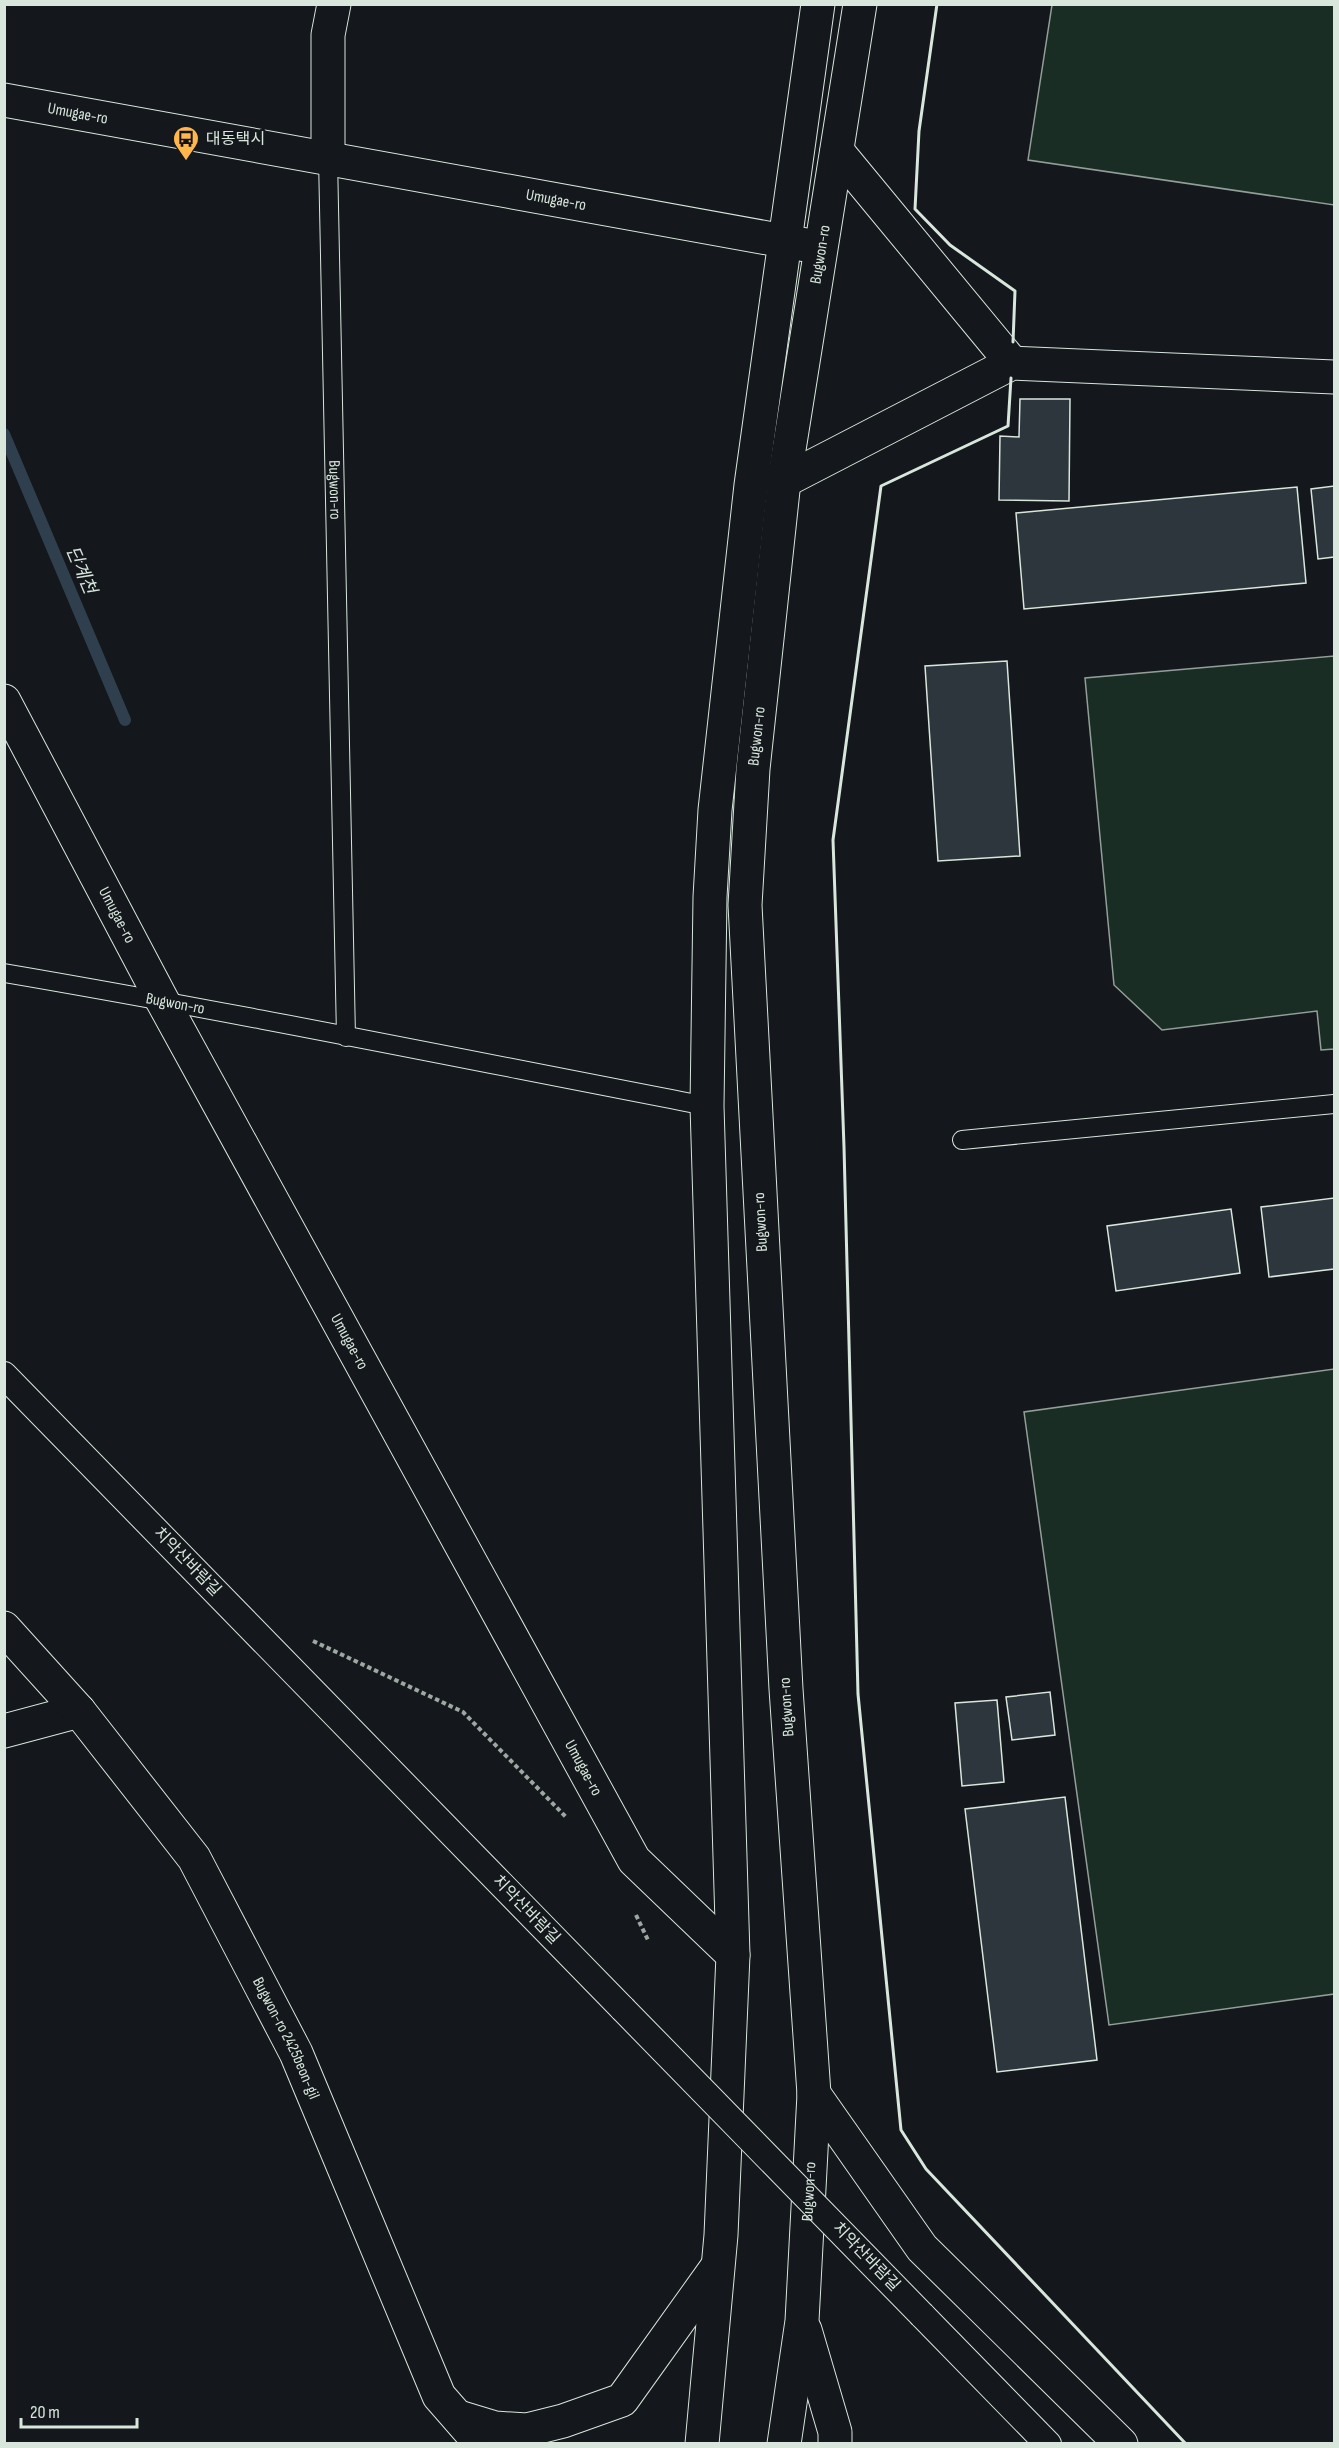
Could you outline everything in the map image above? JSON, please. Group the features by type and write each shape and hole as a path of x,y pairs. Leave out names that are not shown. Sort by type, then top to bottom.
{"street":[{"path":"328,158 328,35 334,4"},
{"name":"Bugwon-ro","path":"702,2444 718,2265 733,1954 707,1106 710,897 715,810 751,485 818,4"},
{"name":"Bugwon-ro","path":"784,2444 802,2321 814,2094 786,1689 744,905 753,769 784,481 860,4"},
{"name":"Umugae-ro","path":"4,100 820,248"},
{"path":"837,151 1012,363"},
{"path":"784,481 1012,363 1335,377"},
{"name":"Umugae-ro","path":"4,701 162,1000 544,1700 634,1860 733,1954"},
{"name":"치악산바람길","path":"4,1375 1048,2444"},
{"name":"Bugwon-ro 2425beon-gil","path":"5,1630 79,1711 194,1858 296,2053 438,2396 481,2444"},
{"path":"4,1731 79,1711"},
{"path":"814,2094 922,2248 1122,2444"},
{"path":"462,2418 495,2428 527,2430 563,2421 622,2400 718,2265"},
{"path":"802,2321 835,2432 835,2444"},
{"name":"Bugwon-ro 2425beon-gil","path":"438,2396 462,2418 501,2444"}],"lane":[{"name":"Bugwon-ro","path":"328,158 346,1037"},
{"name":"Bugwon-ro","path":"4,973 257,1017 346,1037 707,1106"},
{"path":"962,1140 1335,1104"}],"path":[{"path":"306,1638 463,1712 571,1823"},
{"path":"635,1912 648,1940"}],"green space":[{"path":"1052,5 1334,5 1334,205 1028,160"},
{"path":"1334,656 1334,1049 1321,1050 1317,1011 1162,1030 1114,985 1085,678"},
{"path":"1334,1369 1334,1994 1109,2025 1024,1412"}],"building":[{"path":"1020,399 1070,399 1069,501 999,500 1000,436 1019,437"},
{"path":"1334,486 1334,557 1318,559 1311,489"},
{"path":"1297,487 1306,583 1024,609 1016,513"},
{"path":"1007,661 1020,856 938,861 925,666"},
{"path":"1334,1198 1334,1269 1269,1277 1261,1207"},
{"path":"1231,1209 1240,1273 1116,1291 1107,1226"},
{"path":"1050,1692 1055,1735 1012,1740 1006,1697"},
{"path":"997,1700 1004,1782 962,1786 955,1703"},
{"path":"1065,1797 1097,2060 997,2072 965,1809"}],"waterway":[{"name":"단계천","path":"4,434 125,720"}],"wall":[{"path":"937,4 919,131 915,209 950,245 1015,291 1013,342"},
{"path":"1011,378 1008,426 881,486 833,840 844,1147 858,1694 901,2130 926,2169 1186,2444"}],"place":[{"name":"대동택시","path":"186,162"}]}
